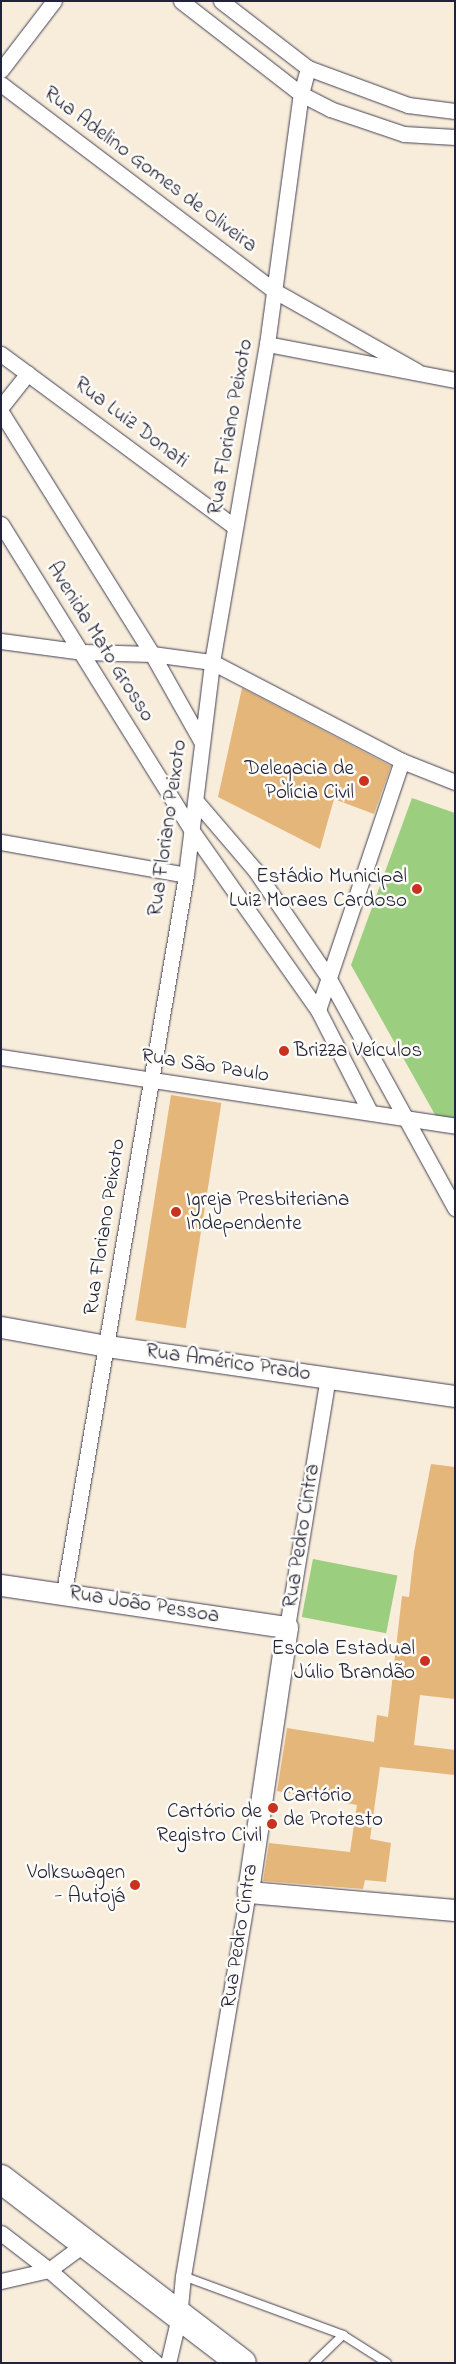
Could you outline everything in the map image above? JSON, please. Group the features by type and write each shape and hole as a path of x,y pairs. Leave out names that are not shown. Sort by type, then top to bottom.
{"highway":[{"path":"1,2179 87,2242 179,2317 242,2363"}],"street":[{"path":"1,70 54,1"},
{"path":"181,1 302,94 330,109 404,134 455,137"},
{"path":"221,1 308,68 408,105 455,111"},
{"name":"Rua Floriano Peixoto","path":"64,1592 186,875 212,662 267,344 273,290 302,94 308,68"},
{"name":"Rua Adelino Gomes de Oliveira","path":"1,84 273,290 417,371"},
{"path":"267,344 417,371 455,380"},
{"name":"Rua Luiz Donati","path":"1,354 235,527"},
{"path":"1,407 28,374"},
{"name":"Avenida Mato Grosso","path":"1,412 152,654 201,741"},
{"name":"Avenida Mato Grosso","path":"1,524 83,652 192,832 318,1010 370,1112"},
{"path":"1,641 83,652 152,654 212,662 402,761 455,782"},
{"path":"318,1010 402,761"},
{"path":"196,800 255,870 328,977 455,1208"},
{"path":"1,842 186,875"},
{"name":"Rua São Paulo","path":"1,1057 403,1116 455,1126"},
{"name":"Rua Américo Prado","path":"1,1327 107,1346 455,1396"},
{"name":"Rua Pedro Cintra","path":"168,2363 179,2317 183,2276 248,1892 287,1627 328,1377"},
{"name":"Rua João Pessoa","path":"1,1584 287,1627"},
{"path":"248,1892 455,1910"},
{"path":"1,2233 49,2270 156,2363"},
{"path":"1,2281 49,2270 87,2242"}],"lane":[{"path":"183,2276 343,2336 387,2363"},
{"path":"314,2363 343,2336"}],"green space":[{"name":"Estádio Municipal Luiz Moraes Cardoso","path":"412,798 455,813 455,1123 438,1120 351,965"},
{"path":"313,1559 397,1575 386,1633 302,1617"}],"building":[{"path":"242,688 391,766 374,814 334,799 320,849 218,797"},
{"name":"Igreja Presbiteriana Independente","path":"171,1095 221,1103 186,1328 135,1320"},
{"path":"431,1464 455,1467 455,1699 420,1695 414,1745 455,1750 455,1775 380,1767 370,1839 391,1843 386,1882 365,1880 363,1889 263,1881 269,1843 350,1852 357,1805 277,1791 287,1728 374,1742 377,1715 388,1717 402,1596 409,1597 414,1552"}],"place":[{"name":"Delegacia de Polícia Civil","path":"364,781"},
{"name":"Estádio Municipal Luiz Moraes Cardoso","path":"417,889"},
{"name":"Brizza Veículos","path":"284,1051"},
{"name":"Igreja Presbiteriana Independente","path":"176,1212"},
{"name":"Escola Estadual Júlio Brandão","path":"425,1661"},
{"name":"Cartório de Protesto","path":"273,1808"},
{"name":"Cartório de Registro Civil","path":"272,1824"},
{"name":"Volkswagen - Autojá","path":"135,1885"}]}
